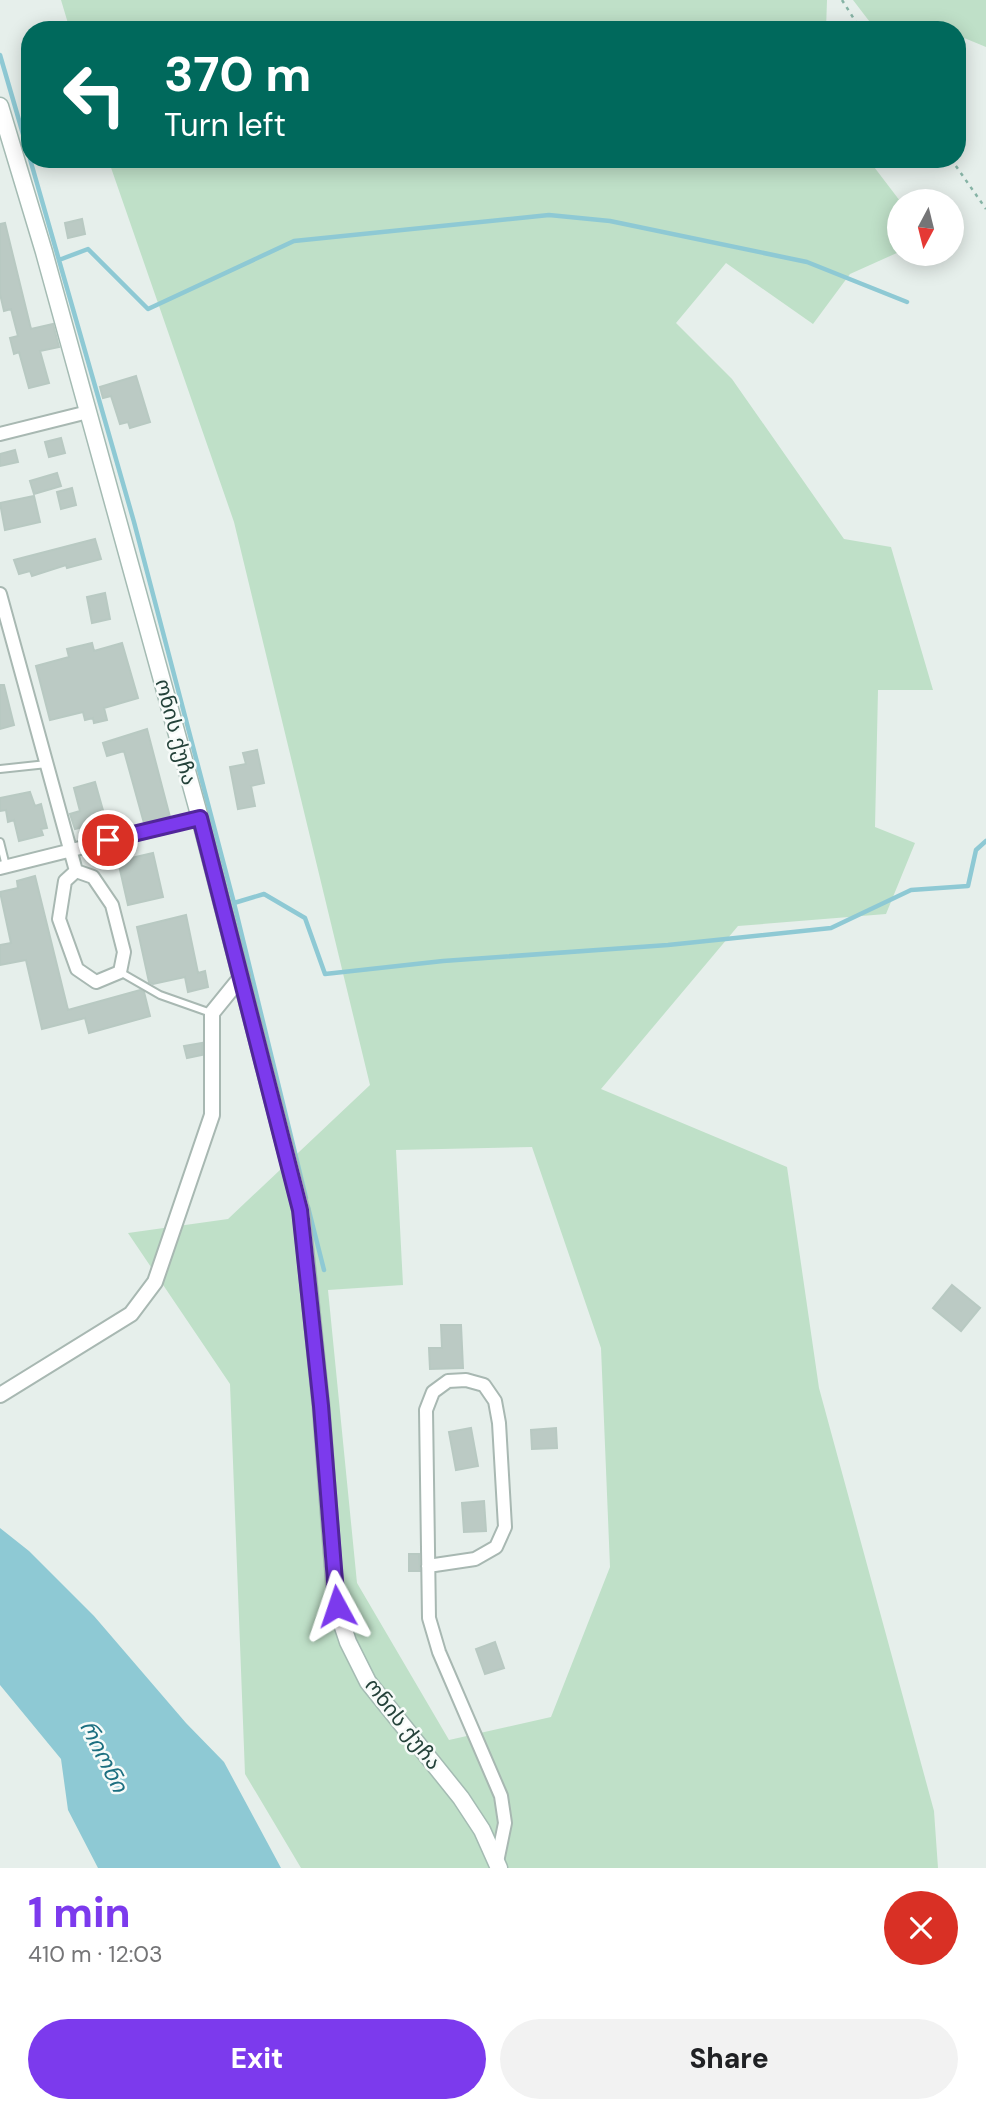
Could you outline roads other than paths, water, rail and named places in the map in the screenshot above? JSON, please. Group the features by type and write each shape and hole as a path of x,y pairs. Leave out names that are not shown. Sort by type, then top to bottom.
{"main road":[{"name":"ონის ქუჩა","path":"0,106 44,252 200,818 300,1210 321,1406 337,1606 348,1642 368,1682 461,1798 482,1830 498,1865"}],"street":[{"path":"0,434 88,412"},
{"path":"0,594 76,871"},
{"path":"3,867 200,818"},
{"path":"76,871 93,877 113,905 124,952 120,972 96,982 77,969 59,919 65,881 76,871"},
{"path":"0,1395 131,1314 155,1282 212,1115 212,1013 242,976"},
{"path":"428,1566 475,1559 495,1547 505,1527 499,1423 495,1401 484,1385 466,1380 448,1381 433,1392 426,1410 428,1566 429,1618 439,1651 501,1796 505,1823 498,1865"}],"lane":[{"path":"0,769 47,764"},
{"path":"0,842 3,867"},
{"path":"120,972 160,995 212,1013"}],"water":[{"name":"რიონი","path":"0,1528 29,1551 94,1616 186,1723 224,1762 281,1868 98,1868 68,1810 61,1759 0,1685"}],"waterway":[{"path":"0,55 21,127"},
{"path":"33,168 134,522 234,903 306,1198"},
{"path":"59,260 88,249 148,309 294,241 549,215 610,221 807,262 907,302"},
{"path":"234,903 264,894 305,918 325,974 443,961 668,945 831,928 911,890 968,886 976,850 986,841"},
{"path":"308,1207 324,1270"}]}
